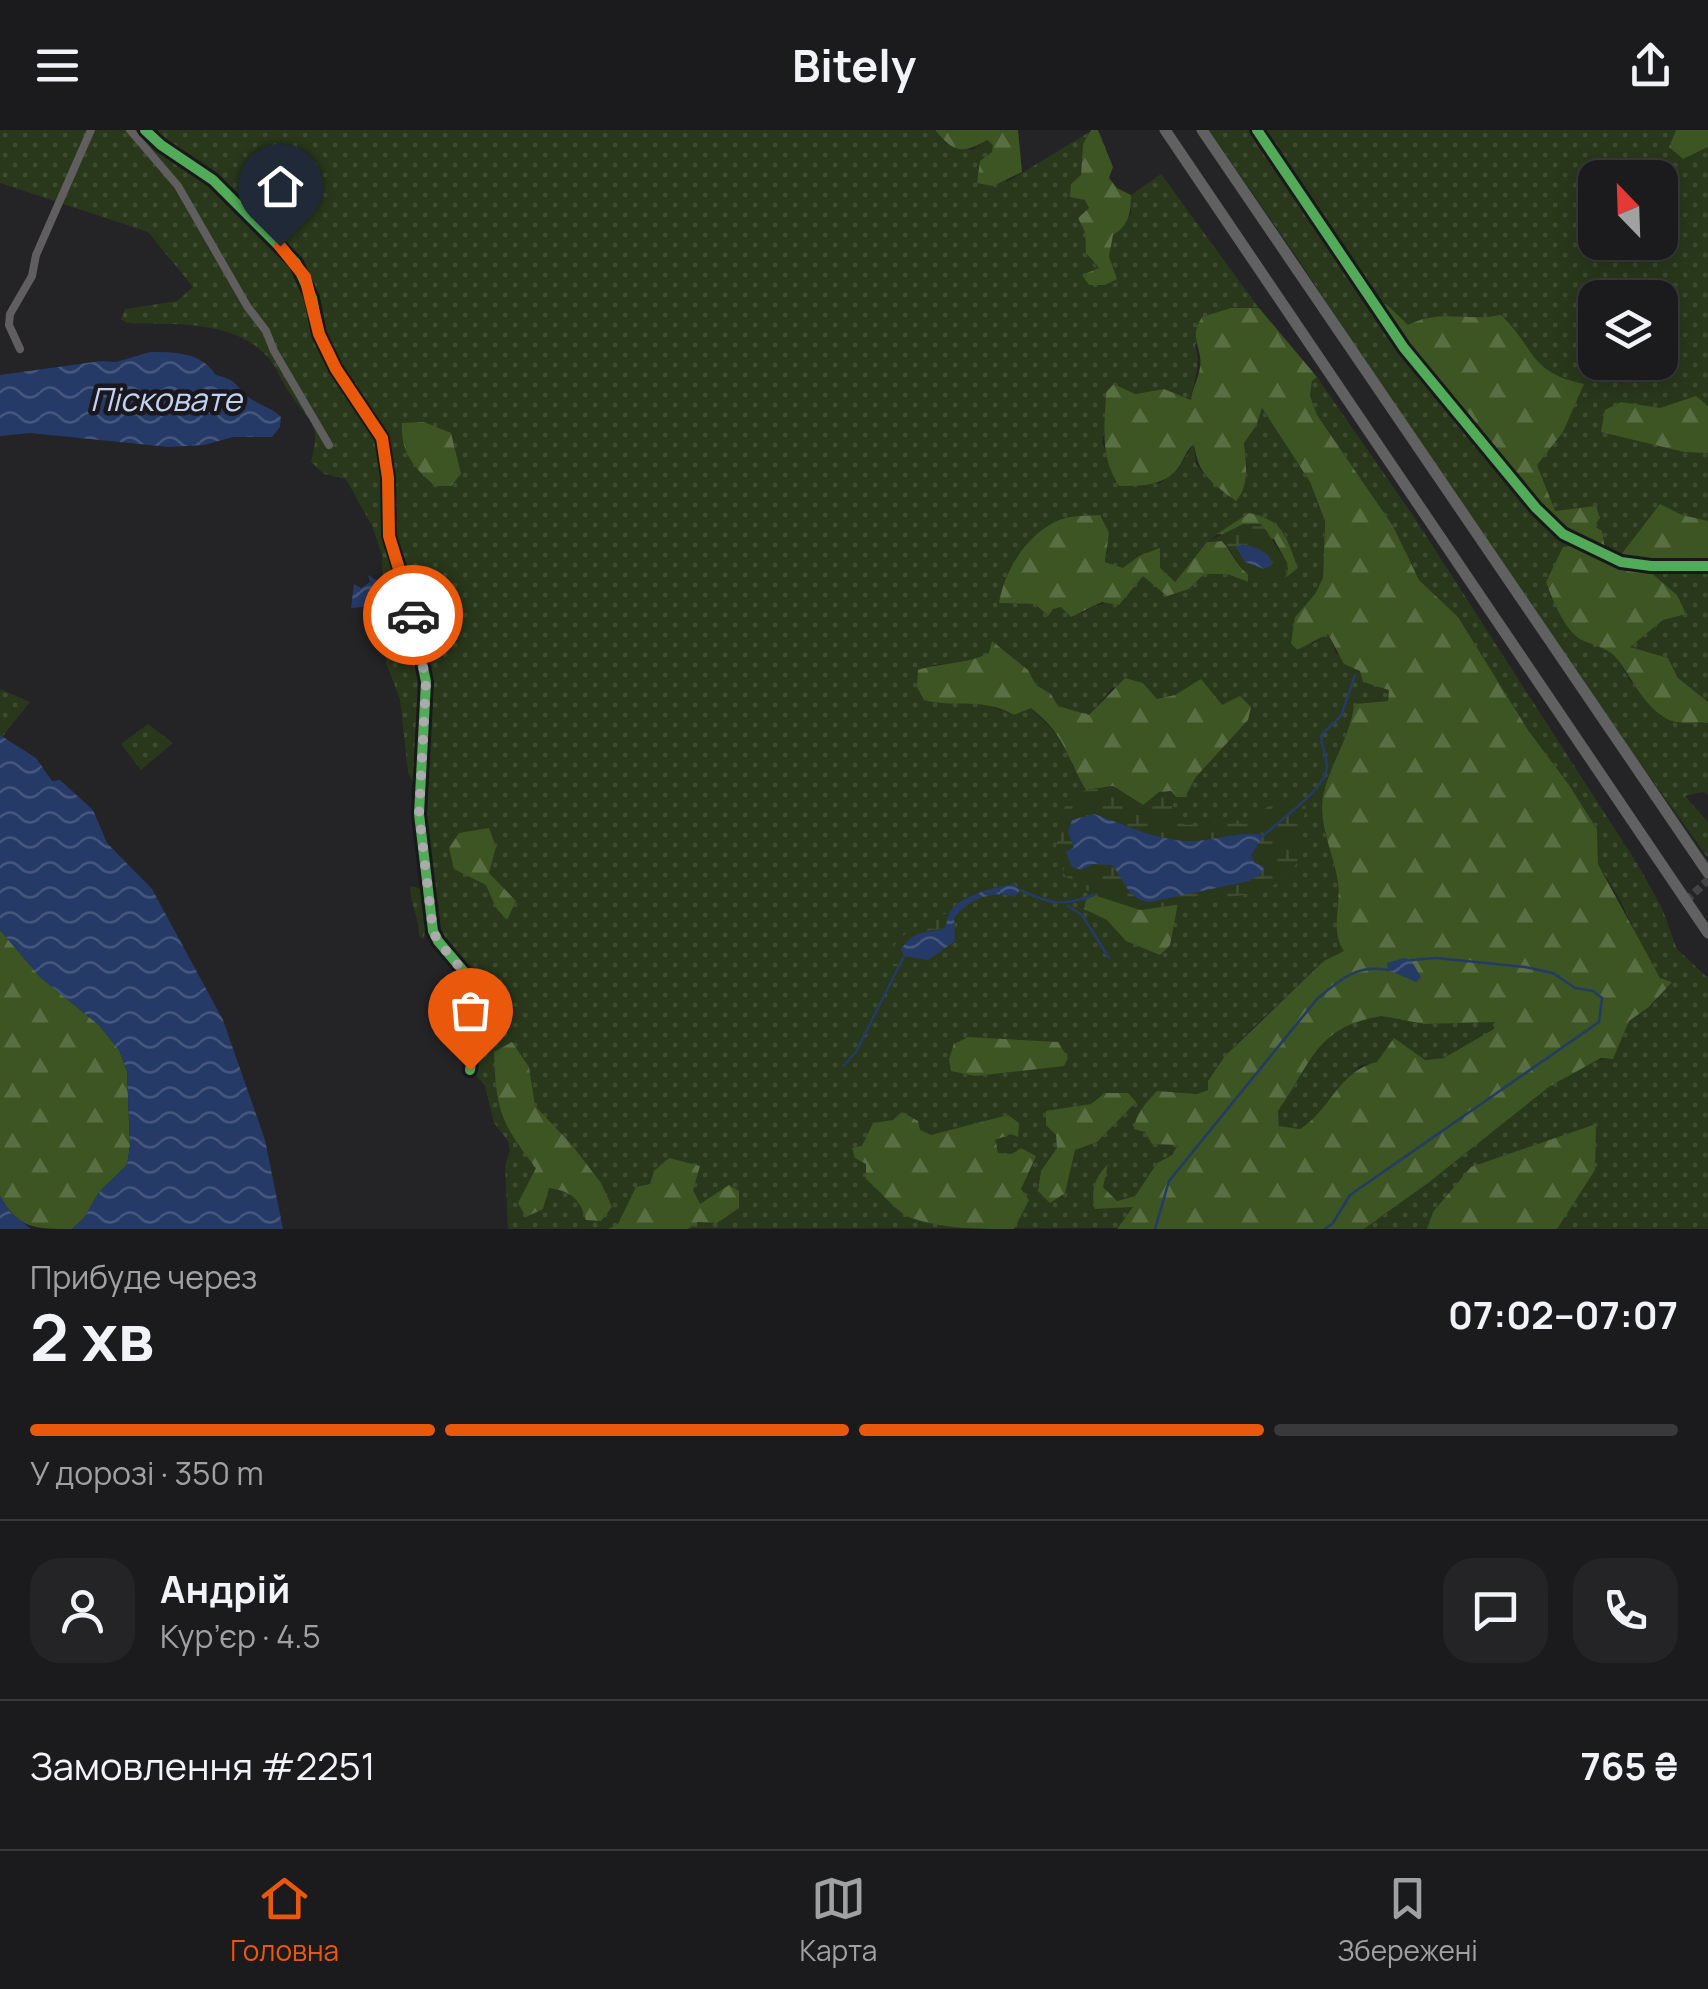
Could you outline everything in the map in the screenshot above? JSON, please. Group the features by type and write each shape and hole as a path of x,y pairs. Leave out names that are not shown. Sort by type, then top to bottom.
{"main road":[{"path":"1165,130 1708,933"},
{"path":"1202,130 1708,872"}],"street":[{"path":"20,349 8,325 10,314 32,276 36,255 91,130"},
{"path":"130,130 178,186 329,445"},
{"path":"145,130 213,180 296,262 312,298 319,334 336,369 382,438 388,478 389,536 410,602 426,682 419,814 433,931 480,992 489,1014 473,1051 470,1070"},
{"path":"1257,130 1404,348 1536,508 1563,534 1621,562 1708,566"}],"green space":[{"path":"0,130 140,130 205,176 294,265 311,305 316,334 379,441 385,479 384,516 423,682 417,792 408,772 400,699 386,663 382,555 372,526 346,479 324,474 311,462 313,425 271,361 241,338 205,327 127,323 121,319 125,309 177,301 193,287 148,232 0,183"},
{"path":"150,130 935,130 946,143 972,150 987,140 993,145 1007,182 1091,131 1083,144 1081,175 1070,196 1086,200 1089,208 1078,218 1085,232 1086,253 1099,269 1089,285 1109,257 1113,235 1131,214 1131,195 1161,174 1259,308 1231,308 1195,345 1197,367 1191,400 1164,389 1135,394 1114,384 1102,442 1120,486 1160,483 1178,469 1194,443 1196,464 1210,481 1247,468 1244,443 1256,426 1261,407 1310,482 1325,521 1323,578 1295,617 1312,644 1328,633 1336,653 1361,671 1363,682 1390,690 1389,701 1354,704 1324,792 1322,816 1336,872 1337,927 1345,951 1244,1037 1225,1057 1208,1090 1197,1094 1157,1091 1146,1131 1179,1144 1172,1155 1157,1163 1135,1196 1117,1201 1102,1187 1092,1197 1117,1207 1134,1207 1120,1228 508,1229 505,1166 510,1150 494,1123 485,1086 475,1074 473,1058 492,1014 438,932 423,814 431,723 428,672 413,601 393,537 388,443 321,333 319,306 299,261 212,171 161,141","holes":["1249,513 1284,533 1298,568 1288,576 1255,579 1248,574 1247,582 1227,574 1203,574 1189,589 1143,575 1123,594 1082,613 1061,607 1053,608 1047,615 1035,604 999,603 1021,553 1063,518 1108,549 1105,562 1123,569 1139,556 1175,582 1207,542","992,641 1028,670 1036,685 1051,694 1058,706 1089,716 1112,688 1143,683 1157,699 1181,697 1204,701 1248,720 1196,777 1185,797 1073,767 1065,742 1031,708 1014,715 977,701 932,665 972,662 990,653"]},
{"path":"935,130 1018,130 1022,172 993,186 977,183 980,161 992,152 993,145 987,140 958,149"},
{"path":"1091,130 1098,130 1113,167 1109,178 1117,188 1131,195 1128,218 1113,235 1109,257 1117,279 1105,285 1089,285 1082,275 1099,268 1086,253 1085,232 1078,218 1089,208 1085,200 1070,197 1071,184 1081,175 1083,144"},
{"path":"1209,130 1676,130 1669,146 1683,159 1708,147 1708,702 1678,678 1668,658 1629,647 1663,620 1676,595 1594,643 1616,656 1629,679 1672,722 1708,723 1708,794 1685,796 1708,822 1708,858 1498,565"},
{"path":"1676,130 1708,130 1708,147 1683,159 1669,147"},
{"path":"1377,304 1386,304 1408,325 1431,317 1501,315 1543,366 1584,384 1563,432 1537,465 1555,511 1596,506 1600,518 1594,526 1602,531 1605,549 1602,560 1614,564 1660,504 1682,515 1708,521 1708,563 1649,571 1677,595 1686,614 1663,620 1630,647 1668,658 1678,678 1708,702 1708,723 1678,722 1661,715 1646,701 1615,656 1571,631 1546,582 1563,547 1574,545 1403,343"},
{"path":"1231,308 1259,308 1317,377 1312,381 1310,396 1317,415 1393,526 1419,580 1458,617 1528,730 1597,829 1598,864 1660,978 1672,982 1649,1007 1629,1021 1613,1059 1601,1058 1550,1086 1364,1229 1117,1229 1133,1207 1095,1209 1095,1185 1108,1164 1103,1187 1117,1201 1135,1196 1157,1163 1172,1155 1178,1145 1152,1144 1145,1132 1134,1129 1139,1113 1157,1091 1197,1094 1208,1090 1208,1081 1225,1056 1324,961 1344,951 1337,927 1338,883 1322,815 1324,792 1354,704 1388,701 1389,690 1363,682 1360,671 1344,664 1328,634 1297,650 1291,643 1295,617 1323,578 1325,521 1310,482 1262,408 1244,443 1245,481 1236,501 1203,471 1194,444 1175,472 1161,481 1119,486 1113,474 1105,440 1106,392 1114,384 1135,394 1164,389 1191,400 1200,367 1196,331 1202,317","holes":["1382,1016 1424,1024 1495,1022 1494,1029 1444,1058 1425,1060 1394,1038 1377,1062 1353,1073 1300,1129 1279,1126 1278,1111 1328,1038 1359,1021"]},
{"path":"1317,377 1414,517 1638,865 1662,908 1677,949 1708,978 1708,1229 1364,1229 1544,1089 1593,1062 1613,1058 1629,1021 1652,1005 1671,982 1660,978 1646,956 1598,864 1597,829 1528,730 1458,617 1419,580 1393,526 1317,415 1310,396 1312,381"},
{"path":"1696,396 1708,406 1708,453 1684,452 1601,432 1605,410 1621,402 1660,408"},
{"path":"424,422 451,433 461,474 451,486 435,486 406,451 402,423"},
{"path":"1249,513 1270,520 1282,532 1298,568 1288,576 1287,563 1274,539 1217,534"},
{"path":"1100,515 1109,533 1105,562 1123,568 1160,548 1160,568 1175,582 1207,542 1222,541 1248,574 1248,582 1227,574 1204,574 1189,589 1167,596 1143,576 1119,605 1102,602 1071,617 1061,607 1048,616 1035,604 999,603 1012,565 1037,534 1064,518"},
{"path":"1243,524 1262,524 1287,563 1288,576 1255,579 1222,541 1207,542"},
{"path":"992,641 1028,670 1036,685 1051,694 1058,706 1089,715 1125,678 1143,683 1157,699 1175,695 1201,679 1222,705 1240,696 1251,707 1248,720 1196,777 1185,797 1176,797 1171,791 1143,805 1113,786 1086,790 1058,737 1031,708 1014,715 979,704 924,700 917,687 918,670 980,657 989,653"},
{"path":"0,689 30,702 2,737 0,735"},
{"path":"148,724 173,743 141,770 121,744"},
{"path":"1113,786 1143,805 1159,792 1171,791 1176,797 1171,810 1185,825 1241,820 1289,797 1307,798 1297,863 1284,880 1257,893 1141,910 1094,895 1065,876 1056,847 1067,797"},
{"path":"489,828 496,847 489,873 516,901 507,920 496,908 486,885 454,869 449,848 459,833"},
{"path":"410,886 422,889 426,915 423,940 419,935"},
{"path":"1094,895 1141,910 1178,903 1170,945 1160,955 1126,941 1107,920 1084,909 1086,900"},
{"path":"949,913 944,929 929,930 918,957 893,970 893,951 898,940 919,925"},
{"path":"0,930 41,978 99,1025 119,1050 127,1071 127,1165 99,1192 84,1218 72,1229 29,1225 14,1215 0,1196"},
{"path":"1382,1016 1424,1024 1495,1021 1495,1029 1444,1058 1361,1065 1300,1129 1279,1126 1278,1111 1328,1038 1359,1021"},
{"path":"968,1037 1058,1042 1068,1058 1064,1066 975,1076 951,1071 949,1059 954,1044"},
{"path":"512,1042 529,1067 535,1106 601,1183 612,1207 601,1221 586,1220 574,1197 557,1189 549,1188 543,1209 526,1217 518,1203 536,1168 507,1126 496,1088 494,1052"},
{"path":"1105,1093 1128,1093 1136,1102 1097,1142 1075,1150 1065,1193 1050,1203 1038,1191 1041,1171 1057,1148 1056,1135 1046,1125 1046,1111 1091,1104"},
{"path":"902,1112 931,1135 1008,1115 1019,1123 1018,1137 1011,1134 995,1140 998,1153 1012,1154 1021,1148 1036,1156 1021,1189 1029,1200 1014,1229 932,1224 906,1216 866,1179 866,1164 855,1158 852,1148 862,1146 873,1123 893,1120"},
{"path":"1596,1124 1595,1170 1557,1229 1427,1229 1433,1212 1471,1167"},
{"path":"669,1158 700,1166 693,1190 700,1204 729,1185 739,1191 739,1208 717,1223 698,1222 688,1229 608,1229 618,1224 636,1187 650,1184 654,1171"}],"water":[{"name":"Пісковате","path":"150,352 178,353 203,362 216,375 234,382 251,399 278,414 280,427 272,437 233,437 204,445 169,447 30,433 0,436 0,375 116,362"},
{"path":"1242,544 1265,553 1272,565 1264,569 1245,562 1236,547"},
{"path":"368,575 378,581 382,593 373,606 351,608 354,584 361,588 370,582"},
{"path":"0,735 36,758 52,781 60,780 93,810 107,843 152,889 223,1020 265,1140 283,1229 72,1229 84,1218 99,1192 127,1165 127,1071 119,1050 99,1025 41,978 0,930"},
{"path":"1094,814 1173,840 1264,835 1251,855 1255,863 1265,867 1249,881 1150,902 1143,900 1132,894 1112,865 1093,864 1082,870 1072,867 1066,852 1074,847 1068,832 1072,820"},
{"path":"1014,884 1020,890 1015,897 989,895 960,911 954,918 955,941 928,960 904,956 901,949 911,938 944,929 949,914 961,902 978,893"},
{"path":"1411,960 1421,977 1416,982 1388,970 1387,963"},
{"path":"0,1196 11,1213 31,1229 0,1229"}],"waterway":[{"path":"1264,835 1319,785 1327,767 1321,735 1341,716 1355,675"},
{"path":"1020,890 1056,902 1094,895"},
{"path":"1068,906 1082,915 1109,958"},
{"path":"843,1066 856,1052 904,956"},
{"path":"1325,1229 1350,1195 1599,1022 1602,998 1593,991 1575,988 1553,973 1436,958 1411,960"},
{"path":"1155,1229 1169,1181 1317,999 1358,972 1388,970"}],"tunnel":[{"path":"1686,901 1708,880"}],"cycle path":[{"path":"145,130 213,180 296,263 312,298 319,334 336,369 382,438 388,477 389,536 410,602 426,682 419,814 433,931 481,992 489,1014 473,1051 470,1070"},
{"path":"1257,130 1404,348 1536,508 1563,534 1621,562 1708,566"}],"way so far":[{"path":"413,615 426,682 419,814 433,931 480,992 489,1014 473,1051 470,1070"}],"route":[{"path":"280,246 305,277 319,334 336,369 382,438 388,478 389,536 413,615"}]}
